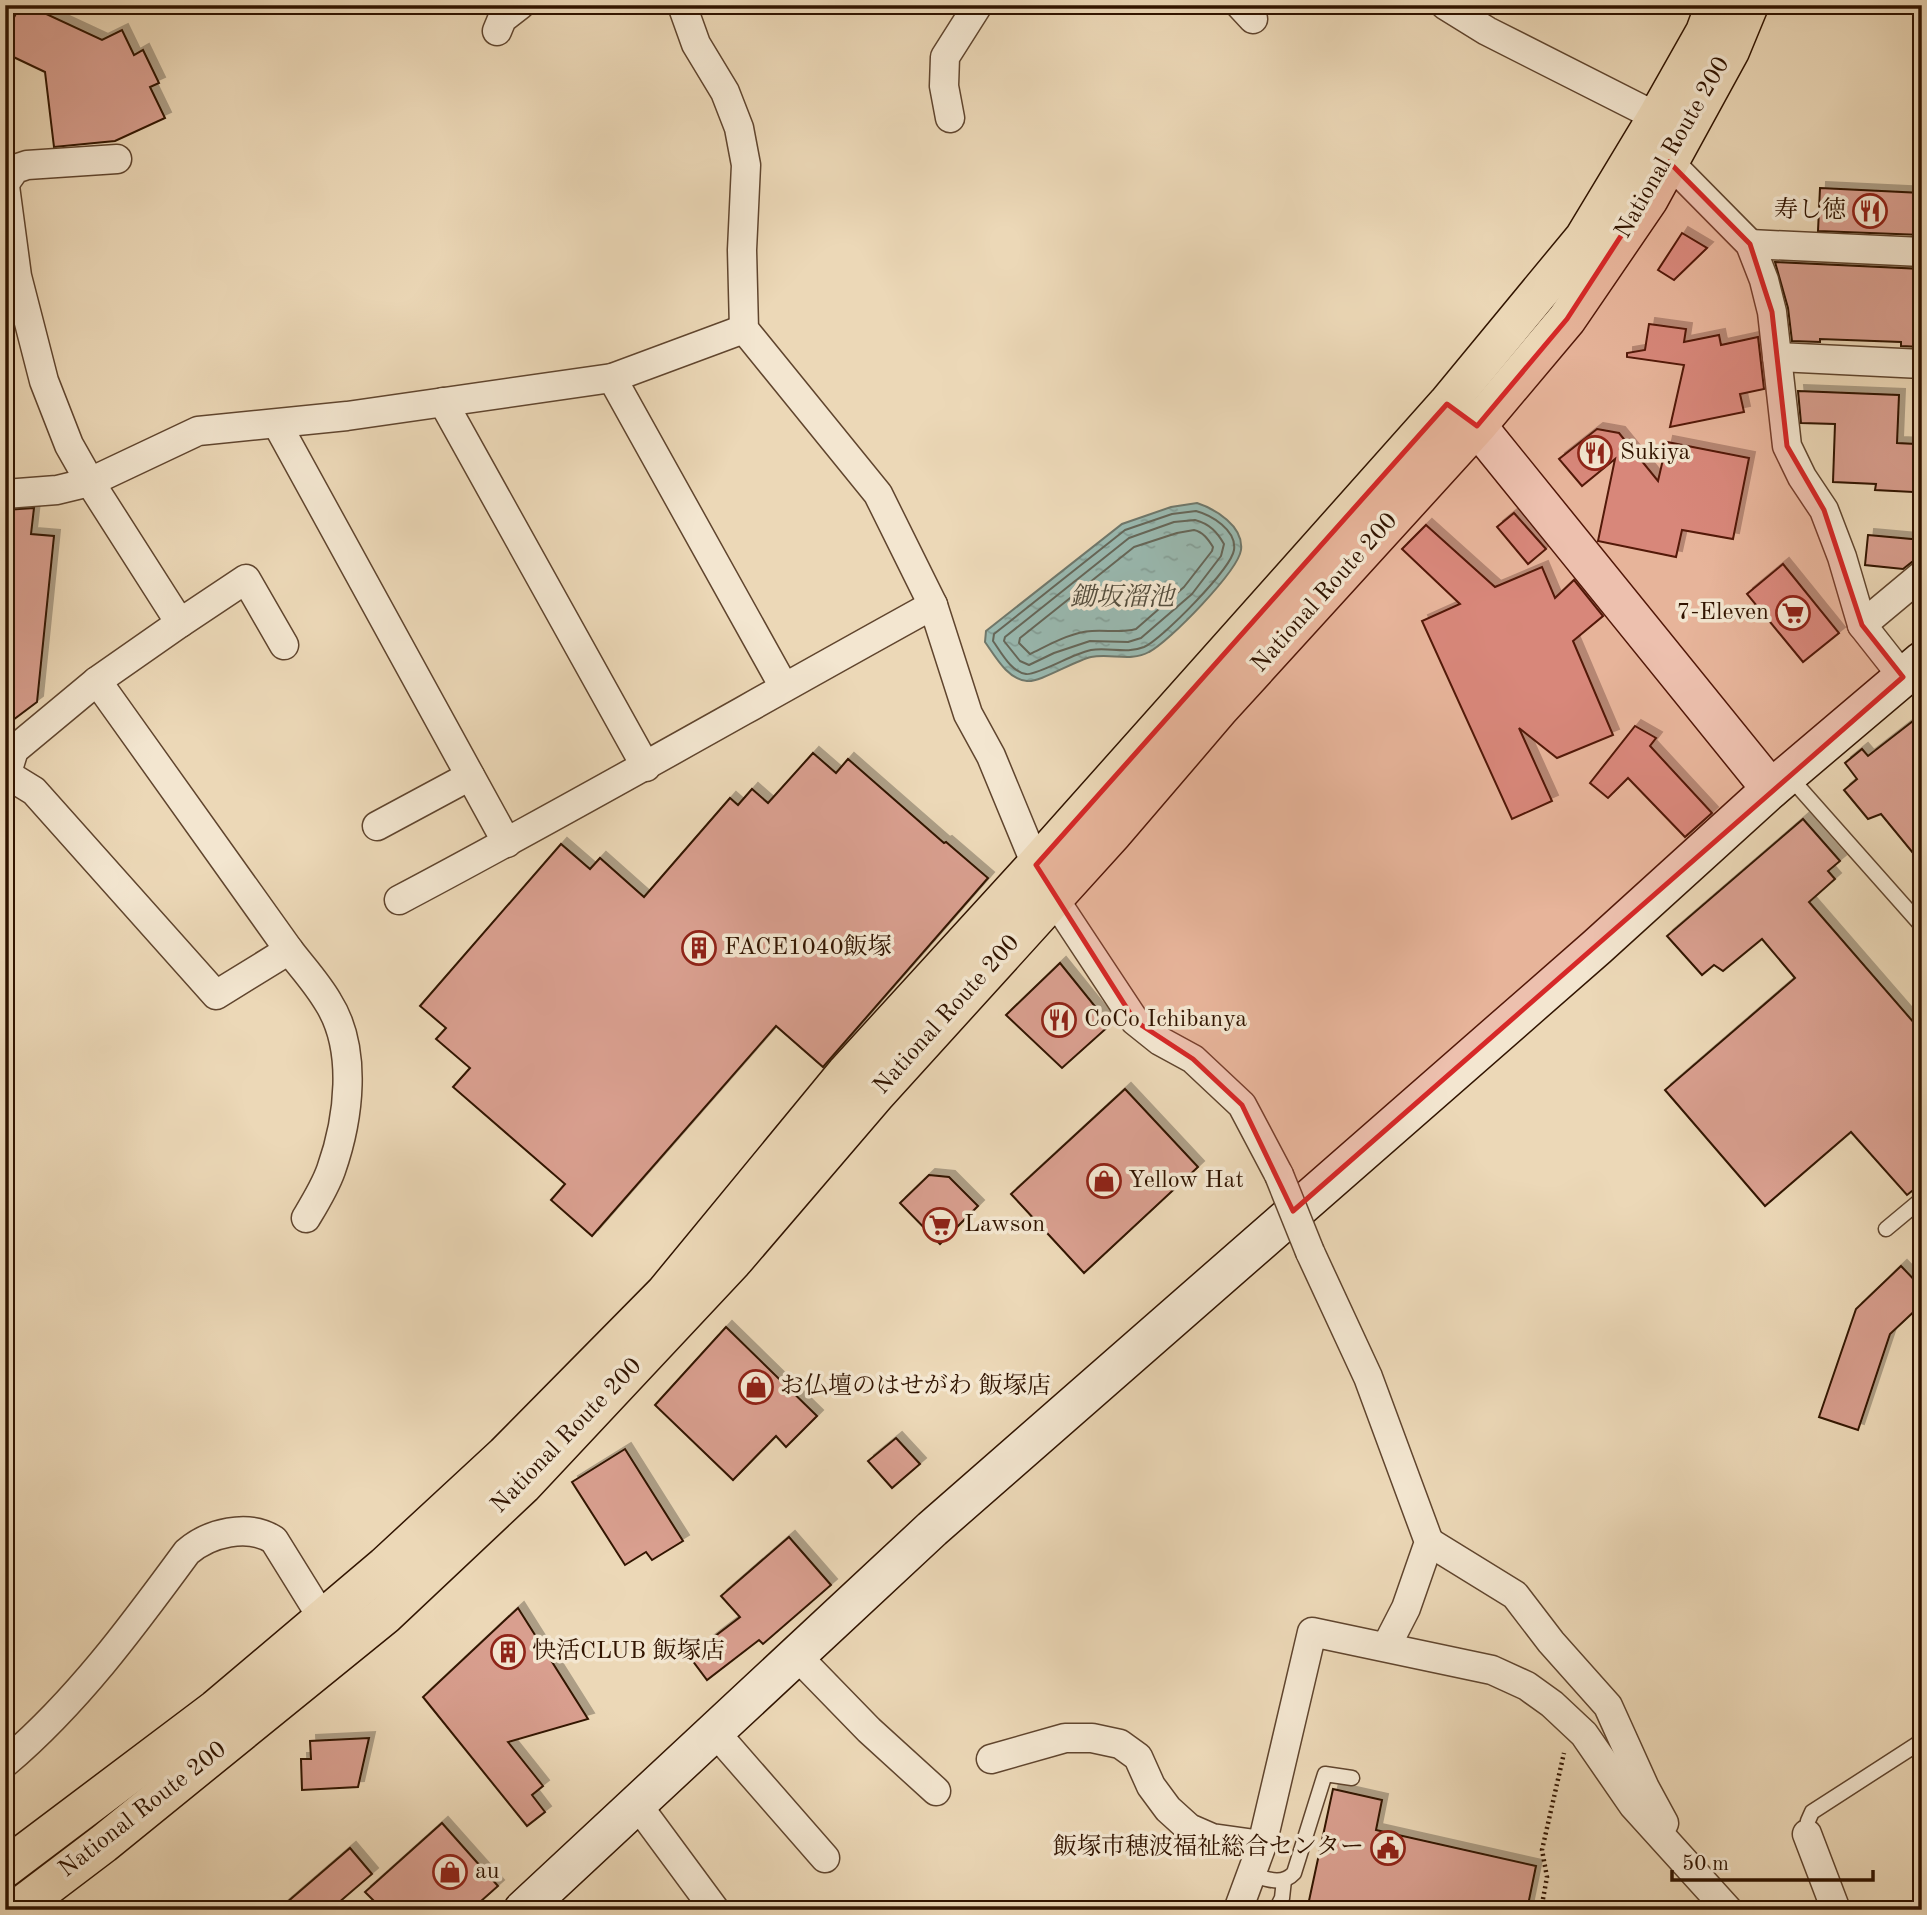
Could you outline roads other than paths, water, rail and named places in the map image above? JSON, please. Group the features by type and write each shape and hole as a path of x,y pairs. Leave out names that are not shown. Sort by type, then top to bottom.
{"highway":[{"name":"National Route 200","path":"16,1910 103,1844 385,1615 523,1485 733,1261 877,1093 1044,881 1584,239 1705,32 1715,5"},
{"name":"National Route 200","path":"5,1868 216,1709 385,1566 505,1455 665,1293 846,1073 1044,881 1113,833 1220,708 1477,426 1567,318 1649,199 1730,51 1749,5"}],"street":[{"path":"498,30 502,19 520,5"},
{"path":"682,5 696,44 725,92 739,128 746,165 742,250 744,329 878,494 933,605 968,714 991,757 1044,881 1135,1021 1160,1041 1193,1059 1242,1105 1279,1175 1310,1252 1368,1377 1429,1542 1515,1595 1551,1642 1608,1706 1645,1788 1692,1873"},
{"path":"950,118 944,86 946,57 978,5"},
{"path":"1445,5 1487,31 1657,117"},
{"path":"117,159 27,164 15,169 5,185 17,276 44,381 69,445 180,623"},
{"path":"538,1904 636,1803 932,1529 1597,947 1780,782 1912,669 1863,625 1824,510 1802,477 1787,446 1772,312 1764,280 1750,244 1669,162"},
{"path":"1750,244 1922,252"},
{"path":"5,494 57,490 90,482 198,431 277,424 612,378 744,329"},
{"path":"1777,357 1922,365"},
{"path":"612,378 784,687"},
{"path":"443,402 646,767"},
{"path":"1447,404 1477,426 1780,782"},
{"path":"277,424 507,843"},
{"path":"1863,625 1922,575"},
{"path":"284,645 246,579 97,681 14,750 7,777 34,791 216,995 289,950"},
{"path":"399,900 646,767 933,605"},
{"path":"97,681 329,1003 343,1037 347,1066 346,1100 331,1171 306,1218"},
{"path":"377,826 470,776"},
{"path":"5,1763 99,1670 187,1552 197,1543 241,1531 265,1535 274,1540 323,1619"},
{"path":"1386,1647 1406,1608 1429,1542"},
{"path":"1238,1910 1262,1845 1312,1632 1492,1670 1527,1686 1552,1704 1584,1734 1627,1797 1692,1873 1728,1910"},
{"path":"796,1655 869,1730 936,1791"},
{"path":"714,1731 825,1858"},
{"path":"991,1759 1065,1738 1092,1738 1120,1744 1138,1757 1151,1786 1189,1828 1212,1838 1262,1845"},
{"path":"636,1803 715,1910"},
{"path":"1807,1834 1836,1910"}],"lane":[{"path":"1780,782 1922,926"},
{"path":"1886,1229 1922,1199"},
{"path":"1807,1834 1812,1812 1922,1741"},
{"path":"1252,1875 1277,1881 1294,1873 1325,1773 1352,1778"},
{"path":"1276,1910 1282,1898 1284,1880"}],"water":[{"name":"鋤坂溜池","path":"1197,503 1220,514 1233,526 1241,541 1241,550 1216,589 1159,646 1142,655 1091,657 1027,681 1020,680 1003,666 985,642 986,631 1122,524 1171,507"}],"place":[{"name":"寿し徳","path":"1870,211"},
{"name":"Sukiya","path":"1595,453"},
{"name":"7-Eleven","path":"1793,613"},
{"name":"FACE1040飯塚","path":"699,948"},
{"name":"CoCo Ichibanya","path":"1059,1020"},
{"name":"Yellow Hat","path":"1104,1181"},
{"name":"Lawson","path":"940,1225"},
{"name":"お仏壇のはせがわ 飯塚店","path":"756,1387"},
{"name":"快活CLUB 飯塚店","path":"508,1652"},
{"name":"飯塚市穂波福祉総合センター","path":"1388,1848"},
{"name":"au","path":"450,1872"}]}
